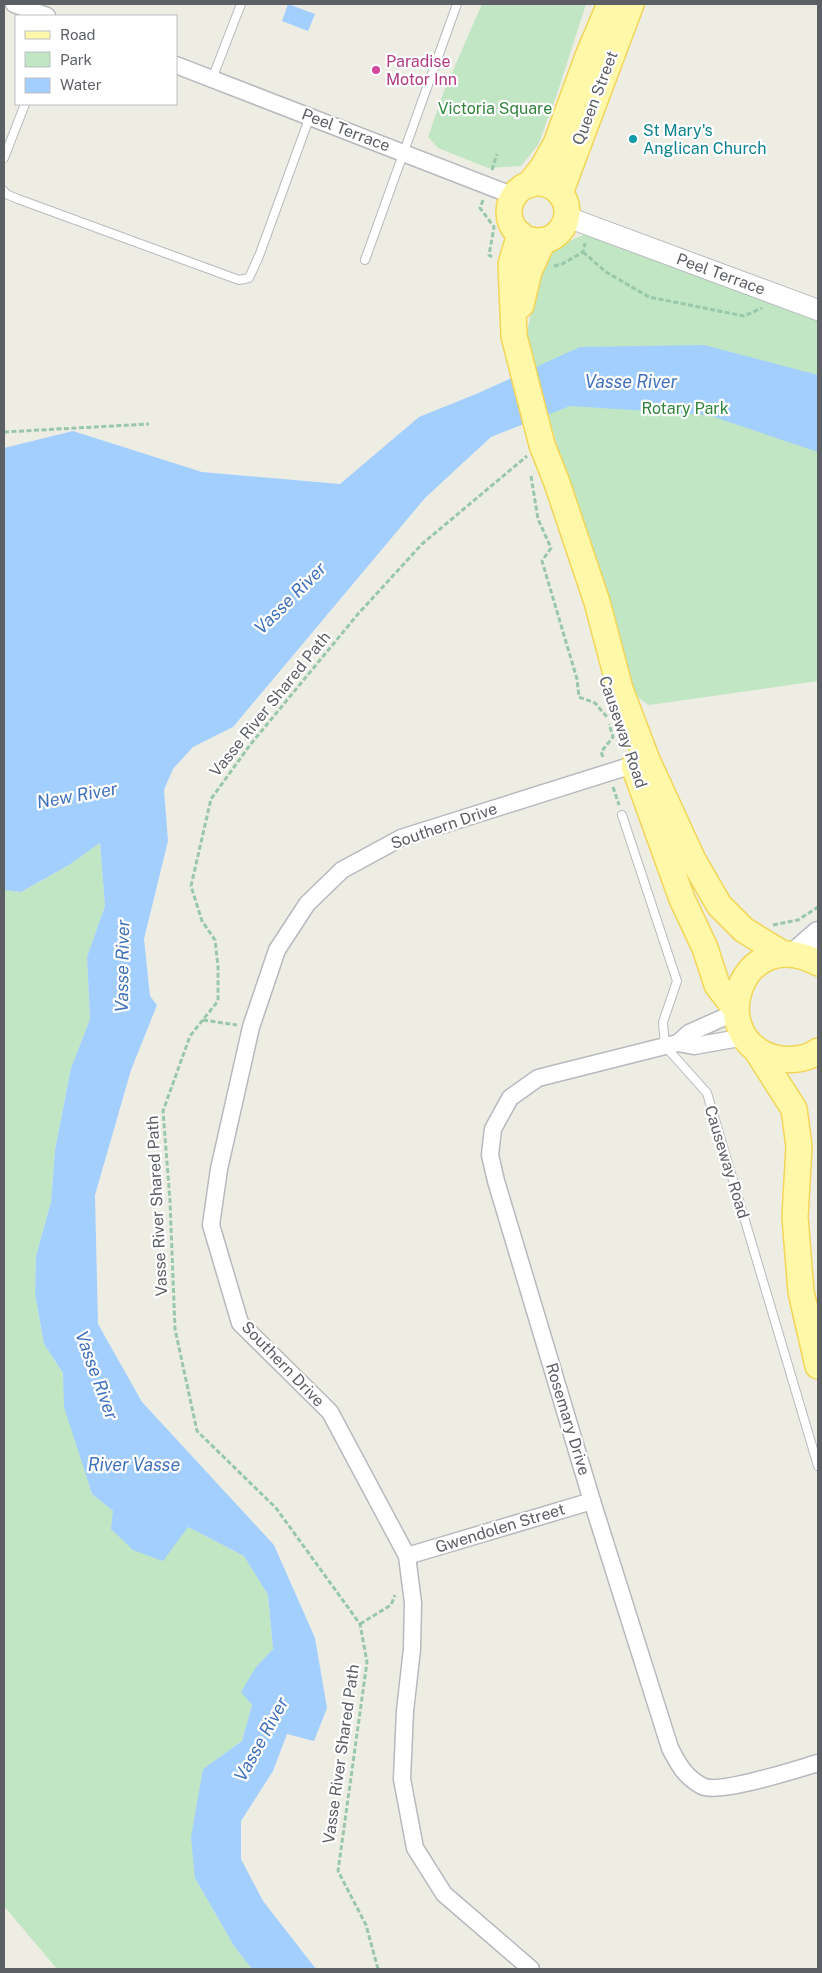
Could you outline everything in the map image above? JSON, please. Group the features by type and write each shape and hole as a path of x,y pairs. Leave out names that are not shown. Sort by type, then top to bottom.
{"main road":[{"name":"Queen Street","path":"521,190 543,167 556,144 588,56 610,4"},
{"name":"Queen Street","path":"560,193 631,4"},
{"path":"545,184 560,193 565,201 567,217 564,226 557,234 543,241 528,239 514,228 510,217 510,205 521,190 545,184"},
{"name":"Causeway Road","path":"520,234 511,264 514,336 533,455 557,483 597,602 640,762 682,899 705,948 717,985 736,1010"},
{"name":"Causeway Road","path":"514,336 530,271 543,241"},
{"name":"Causeway Road","path":"640,762 719,905 744,930 788,954 807,957 818,963"},
{"path":"818,933 788,954 767,958 754,966 744,978 738,992 736,1010 739,1025 794,1109 799,1146 795,1217 801,1292 818,1366"},
{"path":"750,1042 768,1056 783,1060 799,1059 818,1051"}],"street":[{"path":"20,5 45,15"},
{"name":"Peel Terrace","path":"178,67 404,152 488,186 521,190"},
{"name":"Peel Terrace","path":"567,217 818,310"},
{"name":"Southern Drive","path":"531,1969 444,1894 415,1848 402,1779 405,1711 412,1649 413,1603 407,1556 330,1412 240,1323 210,1225 219,1169 251,1027 276,950 307,904 342,870 401,838 640,762"},
{"name":"Rosemary Drive","path":"736,1010 689,1033 672,1044 538,1078 510,1098 493,1130 490,1155 496,1181 592,1501 670,1748 682,1772 703,1787 727,1788 818,1763"},
{"name":"Rosemary Drive","path":"672,1044 694,1046 750,1042"},
{"name":"Gwendolen Street","path":"407,1556 592,1501"}],"lane":[{"path":"212,79 241,4"},
{"path":"365,260 457,4"},
{"path":"4,158 25,105"},
{"path":"4,191 18,200 240,280 248,278 259,256 310,116"},
{"path":"622,815 677,981 663,1022 672,1044"},
{"name":"Causeway Road","path":"672,1044 707,1093 818,1466"}],"path":[{"path":"497,154 480,208 494,227 489,255 497,260"},
{"path":"583,252 606,272 649,297 744,316 765,306"},
{"path":"4,432 149,424"},
{"name":"Vasse River Shared Path","path":"378,1969 366,1925 338,1871 367,1662 360,1624 276,1508 197,1431 175,1329 170,1201 163,1111 190,1036 218,1001 218,967 215,940 202,921 192,886 211,799 250,745 358,614 422,544 492,484 533,455"},
{"path":"531,474 538,519 551,548 542,561 577,679 579,697 595,703 608,717 612,737 601,752 622,815"},
{"path":"768,926 798,920 818,907"},
{"path":"202,1020 251,1027"},
{"path":"360,1624 391,1605 398,1585 410,1581"}],"green space":[{"name":"Victoria Square","path":"482,4 586,4 556,97 538,145 521,166 488,168 438,148 428,137 444,91"},
{"name":"Rotary Park","path":"590,232 818,314 818,681 649,705 627,690 526,337 539,276 553,248"},
{"path":"100,843 105,906 87,957 90,1019 71,1068 55,1150 51,1202 36,1256 35,1294 44,1344 63,1373 65,1407 92,1494 113,1511 188,1527 244,1556 268,1595 273,1649 256,1667 252,1705 242,1741 203,1769 195,1878 234,1946 252,1969 57,1969 4,1906 4,890 21,892 69,865"}],"water":[{"path":"288,4 315,14 308,31 282,21"},
{"name":"River Vasse","path":"704,345 818,375 818,452 708,415 570,406 491,437 425,498 233,727 193,747 173,769 164,790 168,841 144,939 150,996 157,1005 131,1070 95,1195 98,1324 142,1402 274,1545 315,1638 327,1708 314,1741 287,1734 273,1771 241,1821 241,1859 263,1901 316,1969 252,1969 234,1946 195,1878 191,1837 203,1769 242,1741 252,1705 241,1692 256,1667 273,1649 268,1595 244,1556 188,1527 163,1561 133,1550 111,1529 113,1511 92,1494 64,1407 63,1373 44,1344 35,1294 36,1256 51,1202 55,1150 71,1068 90,1019 87,957 105,906 100,843 69,865 21,892 4,890 4,448 73,431 202,472 340,484 419,417 476,394 580,347"}],"place":[{"name":"Paradise Motor Inn","path":"376,70"},
{"name":"St Mary's Anglican Church","path":"633,139"}],"water label":[{"name":"Vasse River","path":"631,381"},
{"name":"Vasse River","path":"290,598"},
{"name":"New River","path":"77,795"},
{"name":"Vasse River","path":"122,966"},
{"name":"Vasse River","path":"97,1375"},
{"name":"Vasse River","path":"261,1739"}]}
